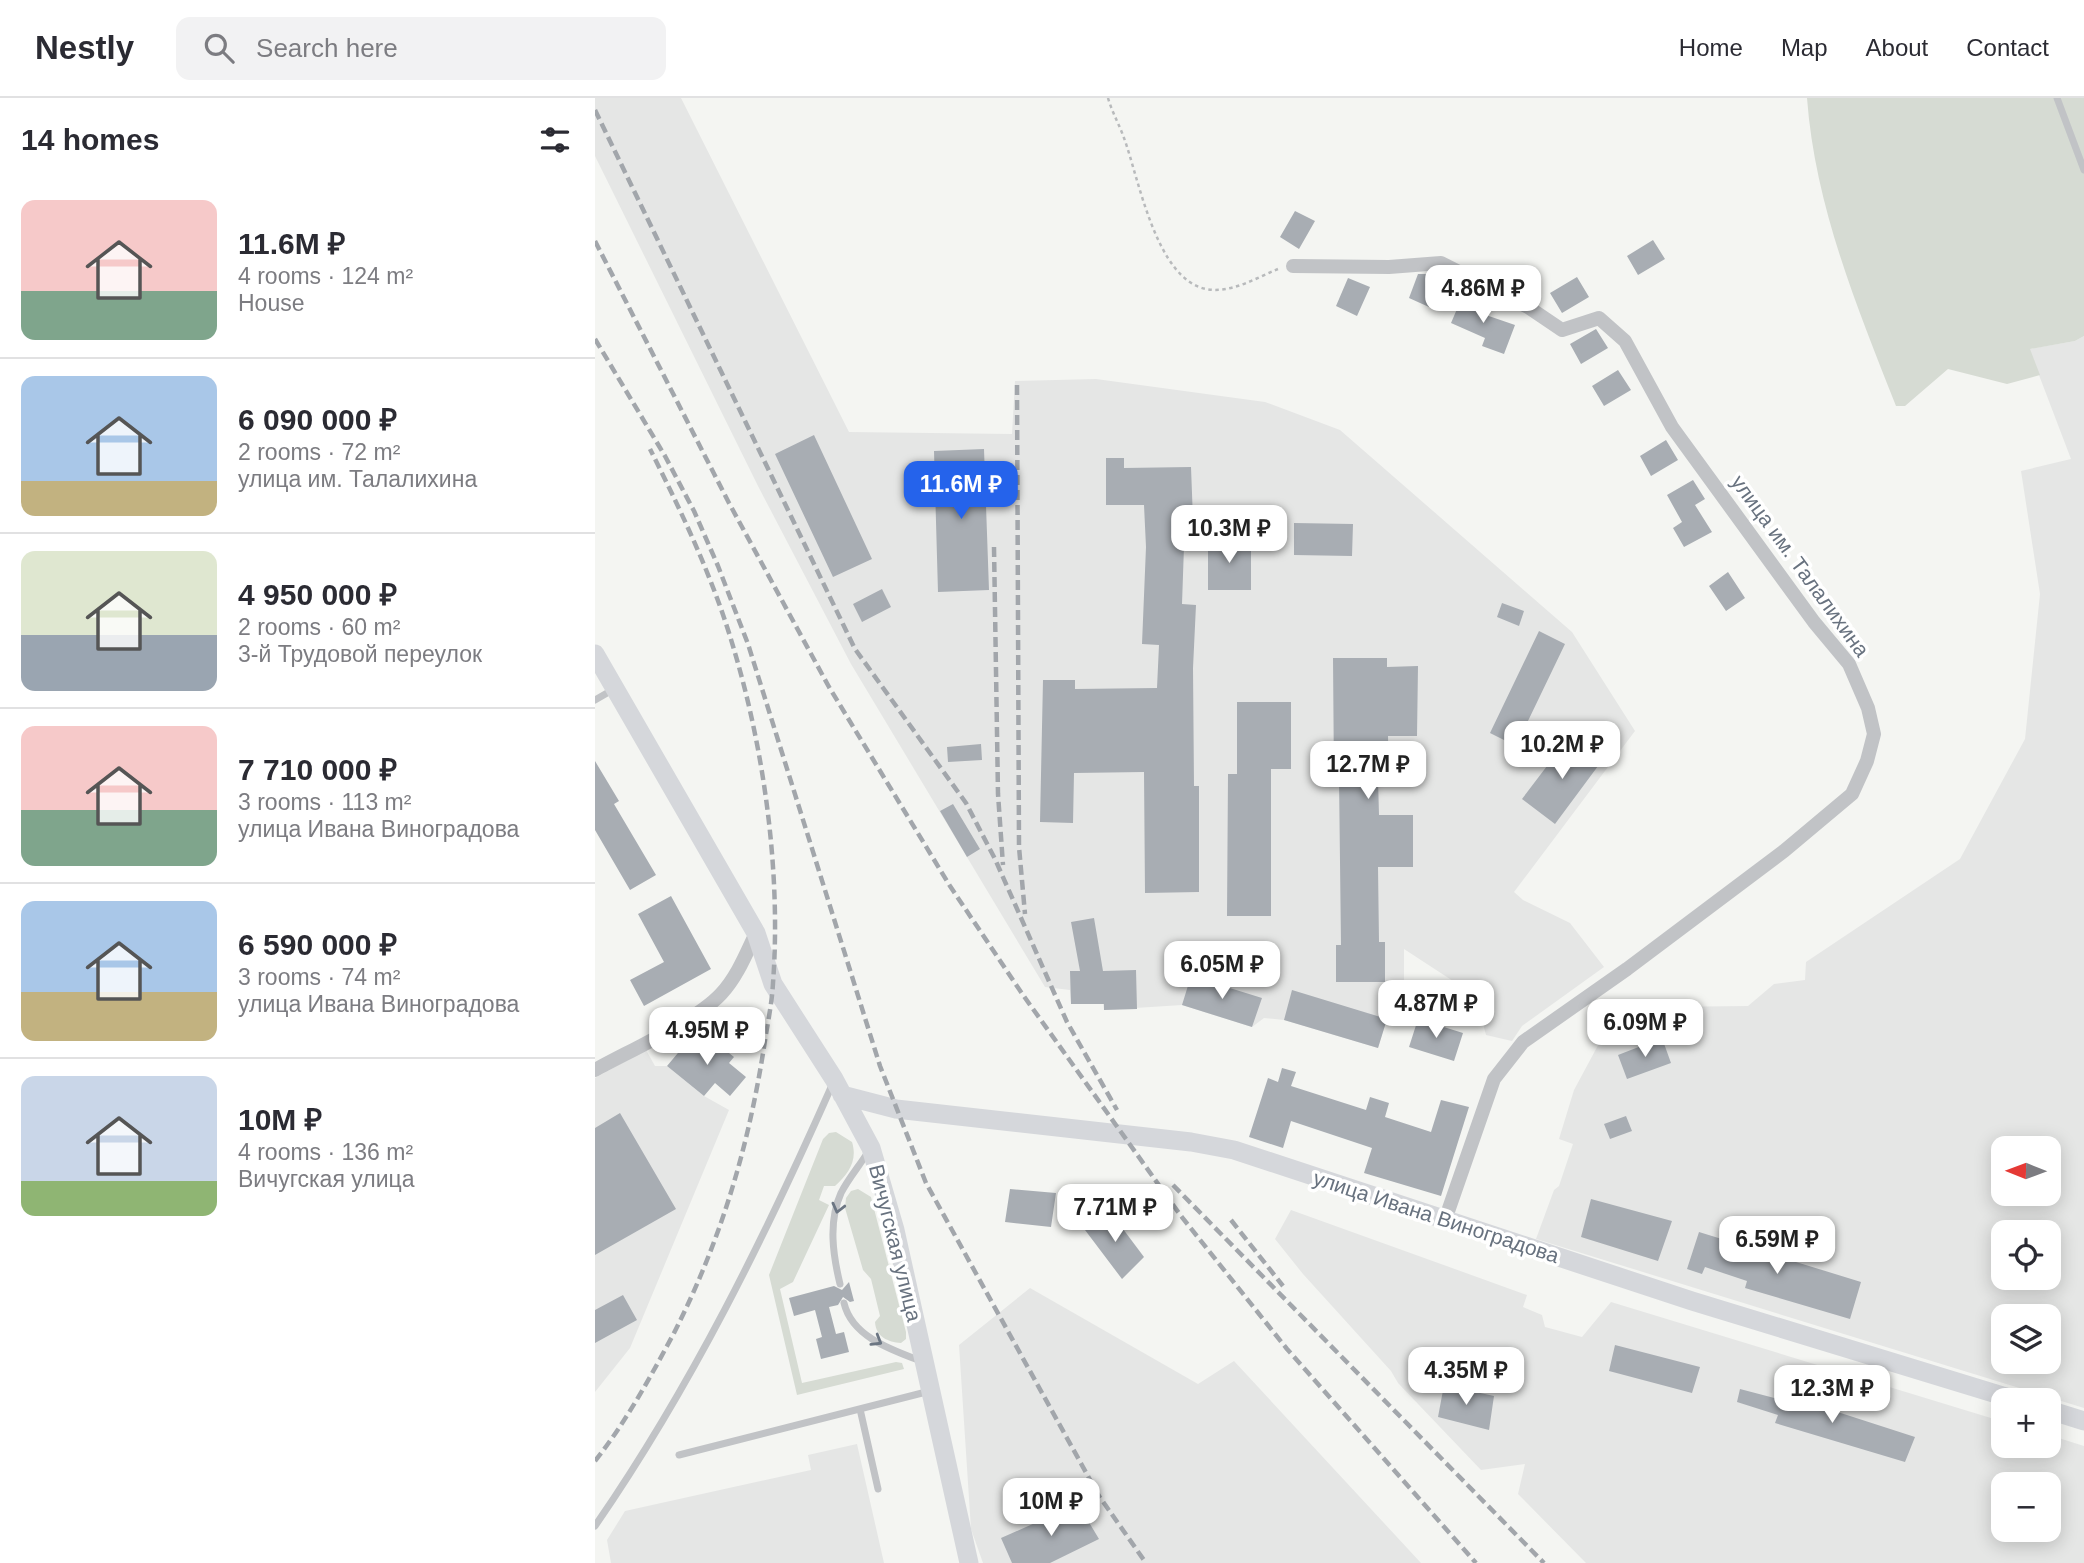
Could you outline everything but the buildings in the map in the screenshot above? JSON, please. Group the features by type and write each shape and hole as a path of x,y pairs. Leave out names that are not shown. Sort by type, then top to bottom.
{"street":[{"name":"улица им. Талалихина","path":"1293,266 1389,267 1441,263 1528,307 1562,330 1599,318 1625,341 1672,427 1814,622 1849,664 1868,708 1874,733 1867,761 1852,794 1784,850 1648,953 1523,1042 1495,1079 1445,1220"},
{"name":"Вичугская улица","path":"595,654 756,933 773,984 838,1087 871,1148 895,1230 968,1563"},
{"path":"595,1070 694,1014 720,995 740,968 756,933"},
{"name":"улица Ивана Виноградова","path":"838,1087 896,1109 1191,1142 1234,1150 1692,1301 1991,1392"},
{"path":"2061,1414 2084,1421"}],"lane":[{"path":"2057,98 2084,170"},
{"path":"595,700 615,689"},
{"path":"595,1526 683,1390 838,1087"},
{"path":"840,1284 832,1253 835,1220 841,1194 871,1148"},
{"path":"844,1303 847,1314 869,1337 890,1349 925,1362"},
{"path":"678,1455 931,1391"},
{"path":"860,1409 878,1489"}],"path":[{"path":"1108,98 1151,225 1165,255 1185,276 1203,289 1221,291 1293,266"}],"shaded area":[{"path":"595,98 681,98 849,432 1012,434 1015,381 1096,379 1265,402 1340,430 1572,632 1635,731 1514,892 1523,900 1570,923 1604,967 1522,1026 1512,1041 1486,1035 1476,996 1404,949 1404,999 1387,1019 1378,1048 1284,1020 1264,1018 1252,1027 1182,1005 1104,1010 1103,1004 1071,1004 1070,990 1045,987 851,664 758,486 595,156"},
{"path":"1807,98 2084,98 2084,336 2075,341 2030,349 2040,375 2007,384 1948,369 1905,406 1896,406 1853,294 1828,217"},
{"path":"2084,336 2084,1408 2061,1401 2061,1388 2019,1388 1536,1239 1554,1190 1559,1186 1573,1144 1559,1139 1574,1090 1603,1036 1658,1007 1748,1006 1774,984 1805,980 1806,962 1960,859 2025,739 2040,594 2021,471 2071,459 2029,349 2075,341"},
{"path":"646,1050 655,1066 667,1066 704,1096 729,1110 630,1348 595,1392 595,1078"},
{"path":"836,1132 852,1142 853,1161 848,1172 835,1186 824,1186 819,1200 829,1205 793,1282 780,1289 802,1383 896,1362 902,1363 904,1369 797,1395 769,1275 823,1139 829,1133"},
{"path":"858,1189 871,1197 906,1332 906,1339 901,1343 883,1338 876,1327 875,1322 880,1316 871,1279 863,1270 845,1208 846,1198 851,1191"},
{"path":"1291,1210 1527,1295 1523,1307 1542,1315 1545,1327 1582,1337 1611,1302 1991,1418 1991,1458 2061,1458 2061,1439 2084,1446 2084,1563 1586,1563 1518,1494 1525,1464 1481,1470 1398,1383 1391,1371 1275,1239"},
{"path":"1030,1288 1198,1384 1234,1361 1421,1563 983,1563 971,1529 959,1345"},
{"path":"857,1444 884,1563 611,1563 607,1540 625,1511 811,1470 808,1455"}],"railway":[{"path":"595,110 855,649 966,803 995,859 1067,1022 1117,1110"},
{"path":"595,241 729,503 829,687 950,886 1023,995 1181,1216 1287,1349 1476,1563"},
{"path":"595,339 665,456 694,511 718,566 748,644 880,1066 926,1183 1099,1496 1146,1563"},
{"path":"1017,385 1019,847 1025,914"},
{"path":"595,1461 628,1415 674,1333 719,1229 750,1122 773,983 775,901 772,858 762,774 746,692 708,575 650,449"},
{"path":"994,547 998,794 1003,865"},
{"path":"1173,1185 1544,1563"},
{"path":"1231,1220 1283,1286"}]}
